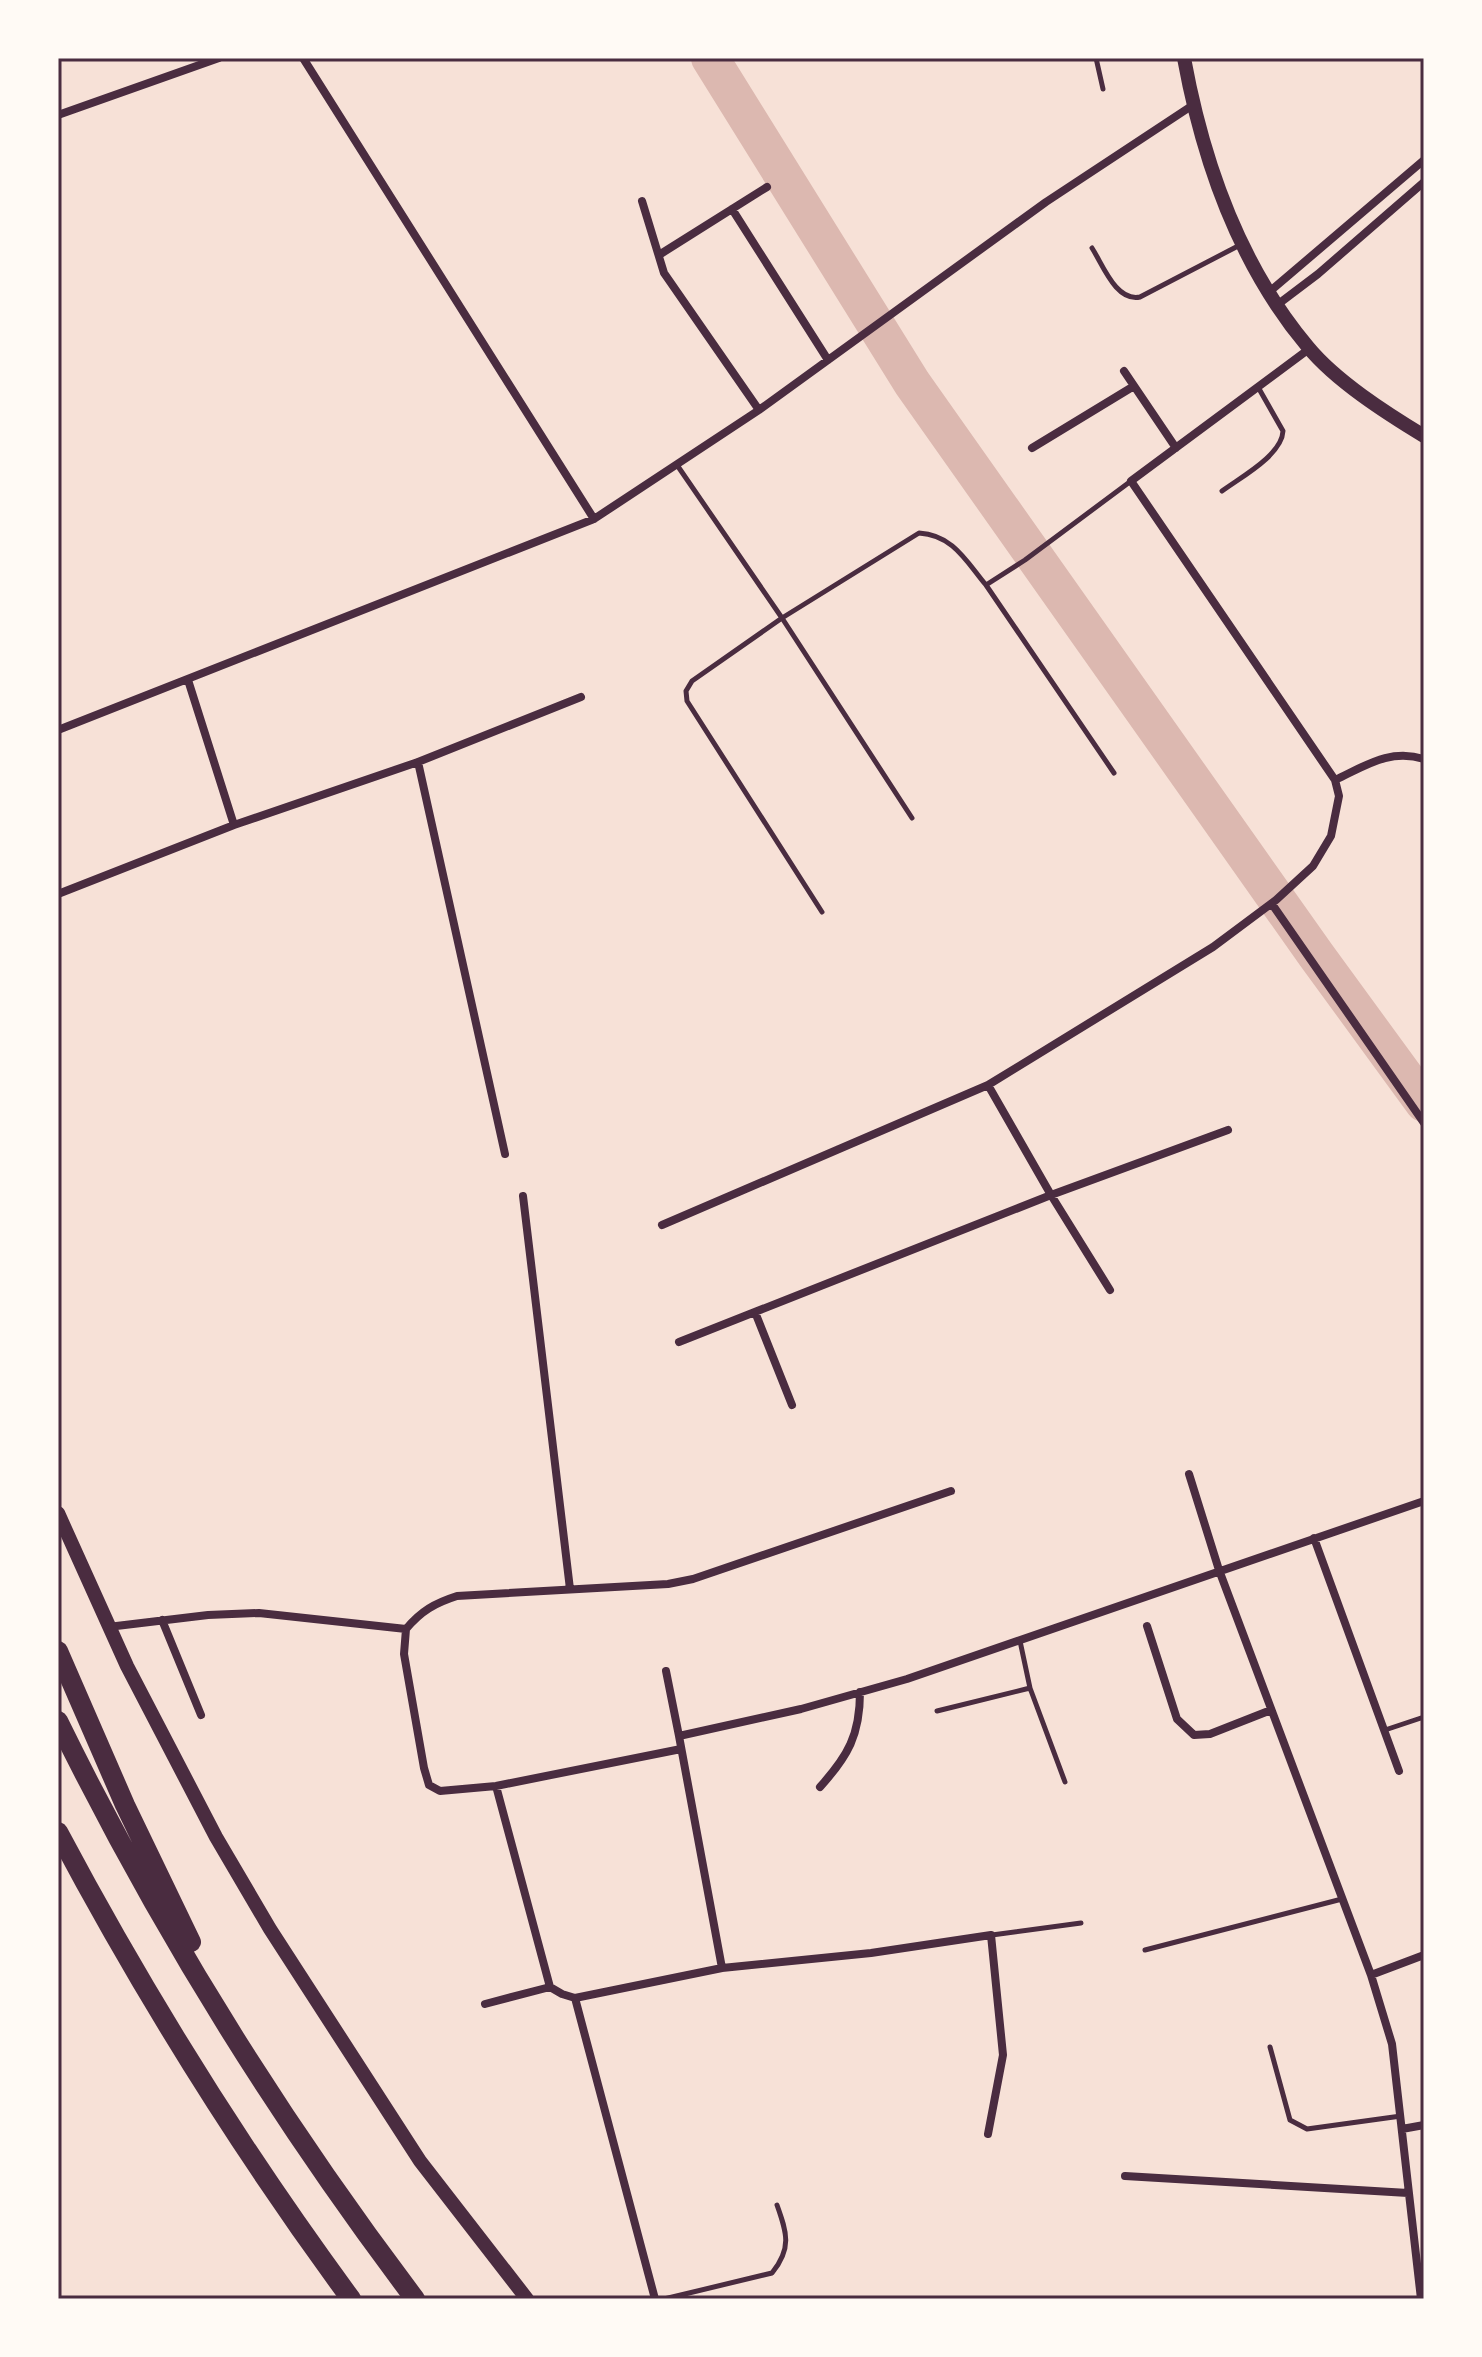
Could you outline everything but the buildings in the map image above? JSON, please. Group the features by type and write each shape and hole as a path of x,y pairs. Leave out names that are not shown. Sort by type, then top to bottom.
{"highway":[{"path":"58,1651 125,1805 240,2046"},
{"path":"58,1721 129,1859 240,2046 312,2155 415,2299"},
{"path":"58,1832 140,1979"},
{"path":"58,1859 140,1979 264,2175 351,2299"}],"main road":[{"path":"1184,58 1193,105 1216,183 1242,244 1272,299 1309,349 1346,381 1421,430"},
{"path":"58,1513 107,1627 216,1837 270,1929 420,2161 527,2299"}],"street":[{"path":"58,115 219,58"},
{"path":"303,58 594,519"},
{"path":"58,730 594,519 759,410 1046,202 1193,105"},
{"path":"1272,299 1424,160"},
{"path":"1272,299 1318,274 1424,182"},
{"path":"659,255 767,187"},
{"path":"642,201 664,273 759,410"},
{"path":"732,209 828,360"},
{"path":"662,1225 988,1085 1213,947 1302,879 1325,850 1339,796 1335,780 1131,481 1309,349"},
{"path":"1124,371 1176,448"},
{"path":"1032,448 1134,386"},
{"path":"188,680 234,825"},
{"path":"58,894 234,825 418,762 581,697"},
{"path":"1335,780 1383,758 1407,753 1424,759"},
{"path":"418,762 505,1154"},
{"path":"1274,902 1424,1123"},
{"path":"988,1085 1110,1290"},
{"path":"679,1342 1051,1195 1228,1130"},
{"path":"523,1196 570,1589"},
{"path":"755,1312 792,1405"},
{"path":"1189,1474 1219,1570 1371,1975 1392,2044 1421,2299"},
{"path":"681,1749 496,1786 440,1791 429,1785 424,1768 404,1654 406,1629 421,1612 439,1601 457,1596 644,1587 693,1579 951,1491"},
{"path":"679,1736 801,1709 907,1679 1424,1501"},
{"path":"1314,1538 1399,1771"},
{"path":"107,1627 259,1613 406,1629"},
{"path":"162,1620 201,1715"},
{"path":"1147,1626 1177,1719 1194,1735 1210,1734 1271,1710"},
{"path":"666,1671 722,1968"},
{"path":"820,1787 843,1761 852,1743 859,1720 860,1692"},
{"path":"496,1786 550,1987 575,1998 722,1968 871,1953 991,1935 1003,2055 988,2134"},
{"path":"1371,1975 1424,1955"},
{"path":"485,2004 550,1987"},
{"path":"575,1998 655,2299"},
{"path":"1402,2129 1424,2125"},
{"path":"1125,2176 1408,2193"}],"lane":[{"path":"1096,58 1103,89"},
{"path":"1092,248 1120,293 1133,299 1242,244"},
{"path":"1222,491 1276,451 1283,437 1283,431 1258,387"},
{"path":"677,464 912,818"},
{"path":"986,585 1060,535 1131,481"},
{"path":"822,912 687,701 686,691 692,681 782,618 919,533 948,540 986,585 1114,773"},
{"path":"1019,1639 1030,1688 1065,1782"},
{"path":"937,1711 1030,1688"},
{"path":"1385,1730 1424,1717"},
{"path":"1145,1950 1342,1899"},
{"path":"991,1935 1081,1923"},
{"path":"1270,2047 1290,2120 1298,2126 1307,2129 1401,2116"},
{"path":"664,2299 772,2273 781,2262 787,2245 777,2205"}],"waterway":[{"path":"710,58 912,383 1424,1103"}]}
